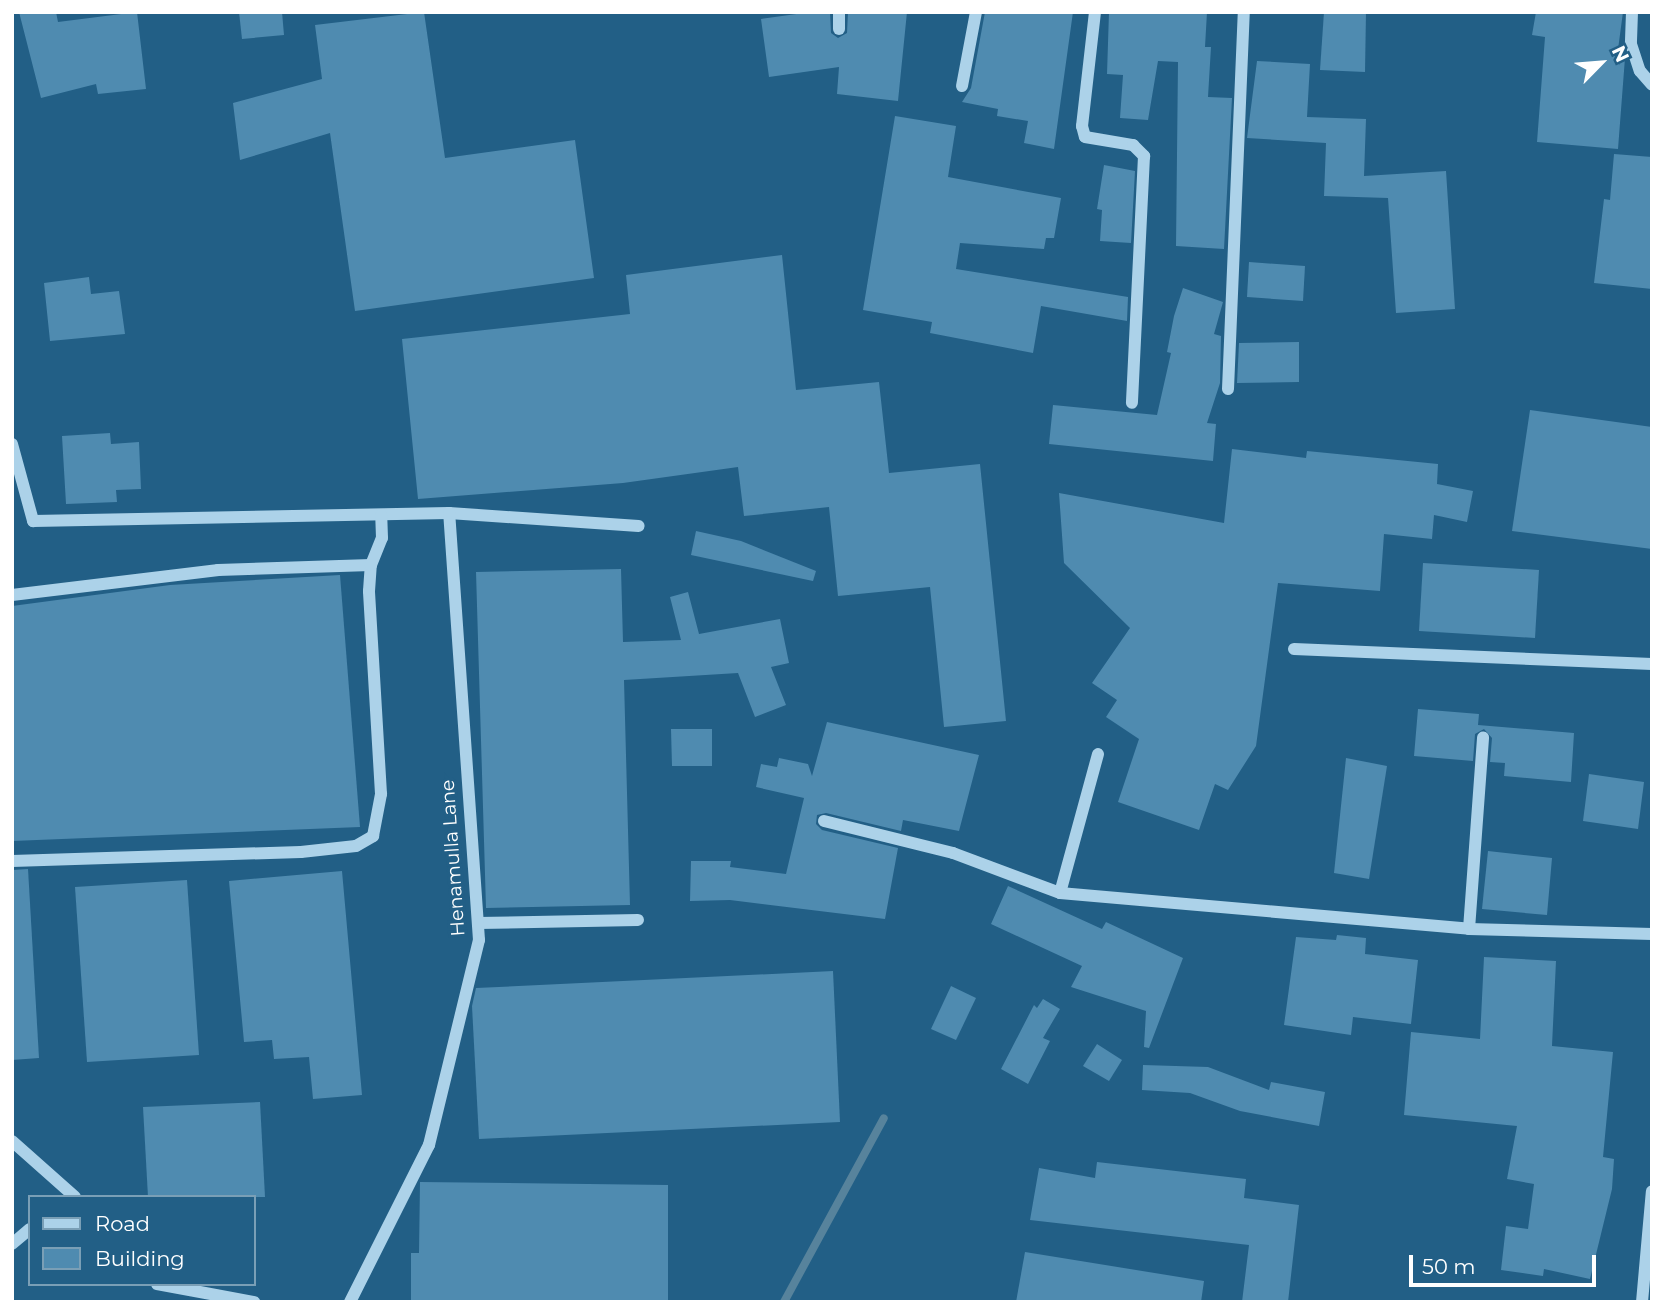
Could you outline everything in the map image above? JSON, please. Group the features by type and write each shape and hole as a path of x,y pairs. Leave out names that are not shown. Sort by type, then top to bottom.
{"street":[{"path":"839,12 839,29"},
{"path":"962,86 976,12"},
{"path":"1095,12 1082,126 1085,137 1133,145 1144,156 1132,403"},
{"path":"1228,389 1244,12"},
{"path":"1632,12 1631,44 1640,71 1652,85"},
{"path":"12,444 33,521 449,513 639,526"},
{"name":"Henamulla Lane","path":"350,1302 429,1145 479,940 449,513"},
{"path":"12,861 301,852 356,846 373,836 381,794 370,565 382,538 381,515"},
{"path":"12,595 218,570 370,565"},
{"path":"1294,649 1652,664"},
{"path":"1469,929 1483,738"},
{"path":"1060,893 1098,754"},
{"path":"824,821 953,853 1060,893 1469,929 1652,934"},
{"path":"478,923 638,920"},
{"path":"12,1142 72,1195"},
{"path":"1642,1302 1652,1191"},
{"path":"12,1244 28,1231"},
{"path":"168,1286 254,1302"}],"building":[{"path":"19,12 56,12 58,22 137,12 146,89 98,94 96,84 41,98"},
{"path":"239,12 282,12 284,35 242,39"},
{"path":"424,12 445,158 575,140 594,278 355,311 330,133 240,160 233,103 322,79 315,25"},
{"path":"830,12 831,33 838,38 847,33 848,12 907,12 898,101 837,94 839,67 769,77 761,19"},
{"path":"985,12 1073,12 1054,149 1024,143 1028,121 997,116 998,109 962,102 971,88"},
{"path":"1109,12 1207,12 1205,47 1211,47 1208,97 1232,98 1224,249 1176,246 1178,62 1158,61 1148,120 1120,118 1123,75 1107,74"},
{"path":"1324,12 1366,12 1365,72 1320,70"},
{"path":"1536,12 1623,12 1617,57 1625,58 1618,149 1537,142 1545,37 1532,35"},
{"path":"1257,61 1310,64 1307,117 1366,119 1364,176 1446,171 1455,309 1396,313 1388,198 1324,196 1326,143 1247,138"},
{"path":"895,116 956,126 948,177 1061,198 1054,238 1046,238 1044,249 960,243 956,269 1128,297 1127,321 1041,306 1033,353 930,333 932,322 863,310"},
{"path":"1614,154 1652,157 1652,289 1594,283 1604,199 1610,200"},
{"path":"1104,165 1135,171 1131,243 1100,241 1102,210 1097,209"},
{"path":"782,255 796,390 879,382 889,473 980,464 1006,721 944,727 930,587 838,596 829,507 744,516 738,467 623,483 418,499 402,339 630,314 626,275"},
{"path":"1249,262 1305,266 1303,301 1247,297"},
{"path":"89,277 91,294 119,291 125,334 50,341 44,283"},
{"path":"1183,288 1223,302 1214,334 1221,336 1220,383 1207,423 1216,424 1213,461 1049,444 1053,405 1157,415 1171,353 1167,352 1174,316"},
{"path":"1299,342 1299,382 1237,383 1239,343"},
{"path":"1530,410 1652,427 1652,549 1512,531"},
{"path":"110,433 111,444 139,442 141,489 116,490 117,502 66,504 62,436"},
{"path":"1232,449 1306,458 1307,451 1438,464 1437,484 1473,491 1467,522 1434,515 1432,539 1384,534 1380,591 1278,583 1256,746 1228,790 1215,784 1199,830 1118,802 1139,739 1106,717 1117,700 1092,683 1130,628 1064,563 1059,493 1224,523"},
{"path":"696,531 741,541 816,571 813,581 691,555"},
{"path":"1423,563 1539,570 1535,638 1419,631"},
{"path":"621,569 623,642 681,640 670,597 688,592 699,634 780,619 789,663 771,667 786,705 755,717 738,673 624,680 630,905 486,908 476,572"},
{"path":"340,575 360,827 12,841 12,606 170,585"},
{"path":"1418,709 1479,714 1478,725 1574,733 1571,782 1504,776 1505,763 1490,762 1492,738 1484,729 1475,734 1473,761 1414,756"},
{"path":"827,722 979,755 959,831 903,820 901,831 826,813 817,815 816,824 822,830 898,848 885,919 730,900 690,901 691,861 731,861 730,867 786,874 804,798 756,787 761,764 777,767 779,758 808,764 812,776"},
{"path":"671,729 712,729 712,766 672,766"},
{"path":"1346,758 1387,766 1369,879 1334,873"},
{"path":"1589,774 1644,782 1638,829 1583,821"},
{"path":"1488,851 1552,858 1547,915 1482,909"},
{"path":"28,869 39,1058 12,1060 12,870"},
{"path":"342,871 362,1095 313,1099 309,1057 274,1059 272,1040 244,1042 229,881"},
{"path":"187,880 199,1055 87,1062 75,887"},
{"path":"1008,886 1102,929 1106,922 1183,958 1149,1048 1144,1047 1146,1011 1071,987 1082,966 991,924"},
{"path":"1337,935 1366,938 1365,954 1418,960 1411,1024 1353,1017 1351,1035 1284,1025 1296,937 1336,940"},
{"path":"1484,957 1556,961 1552,1046 1613,1052 1603,1157 1614,1159 1612,1189 1590,1279 1544,1269 1543,1276 1501,1270 1506,1226 1528,1229 1534,1184 1507,1179 1517,1126 1404,1115 1411,1032 1480,1039"},
{"path":"833,971 840,1122 479,1139 472,1006 476,988"},
{"path":"951,986 976,998 956,1040 931,1029"},
{"path":"1043,999 1060,1009 1043,1038 1050,1041 1028,1084 1001,1069 1034,1005 1037,1008"},
{"path":"1097,1044 1122,1060 1109,1081 1083,1066"},
{"path":"1143,1065 1208,1067 1269,1090 1271,1082 1325,1092 1319,1126 1240,1111 1190,1093 1142,1090"},
{"path":"260,1102 265,1197 148,1195 143,1107"},
{"path":"1097,1162 1246,1179 1244,1198 1299,1205 1288,1302 1242,1302 1249,1245 1030,1220 1039,1168 1095,1178"},
{"path":"420,1182 668,1185 668,1302 411,1302 411,1253 419,1253"},
{"path":"1025,1252 1204,1281 1201,1302 1016,1302"}],"waterway":[{"path":"784,1302 884,1118"}]}
